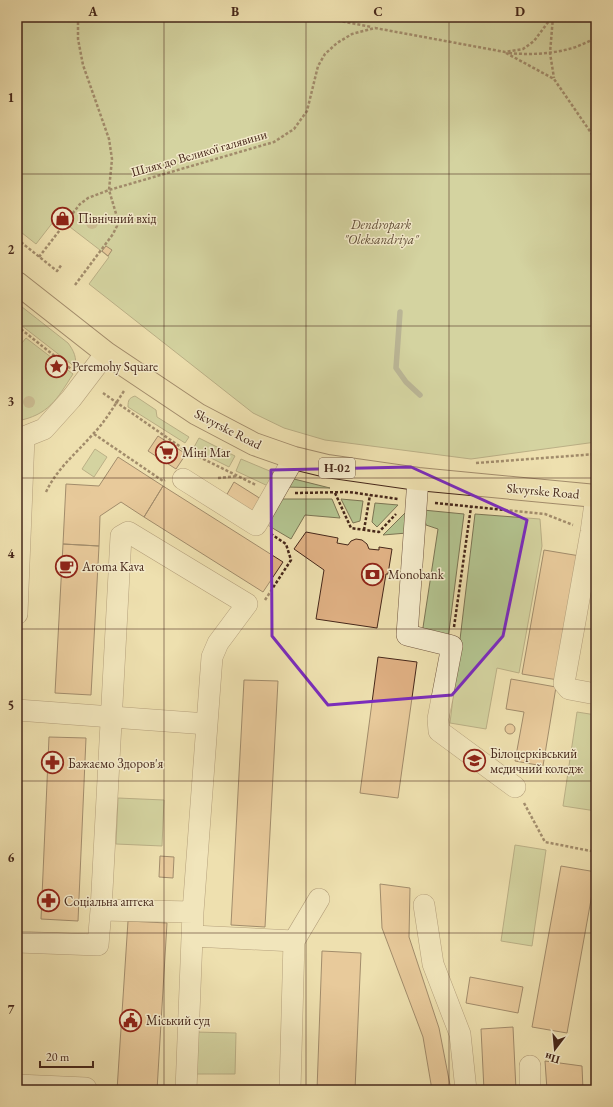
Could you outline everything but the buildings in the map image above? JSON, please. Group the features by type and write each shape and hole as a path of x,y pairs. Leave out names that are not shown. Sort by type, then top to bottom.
{"main road":[{"name":"Skvyrske Road","path":"17,283 106,353 197,414 254,444 294,458 328,466 418,479 596,496"}],"street":[{"path":"17,614 20,441 44,429 72,399 106,353"},
{"path":"173,480 256,525 294,458"},
{"path":"418,479 412,501 406,635 452,646 438,719 439,731 515,787"},
{"path":"596,496 564,684 569,689 596,694"},
{"path":"17,942 98,945 121,536 128,532 247,604 218,643 212,656 193,912 186,1090"},
{"path":"17,710 207,724"},
{"path":"290,1090 294,941 319,899"},
{"path":"424,905 433,964 460,1034 466,1090"},
{"path":"101,910 193,912"},
{"path":"193,936 294,941"},
{"path":"530,1066 530,1090"},
{"path":"17,1085 86,1088 86,1090"}],"path":[{"path":"75,285 113,234 117,218 109,190 112,159 109,138 83,65 78,39 78,17"},
{"path":"318,17 375,28"},
{"path":"341,22 342,17"},
{"path":"553,17 550,53 554,79 596,140"},
{"name":"Шлях до Великої галявини","path":"39,257 80,204 88,198 109,190 274,142 294,129 307,111 318,66 325,54 337,43 352,34 375,28 505,52 523,49 534,41 553,17"},
{"path":"505,52 527,55 550,53 570,49 596,38"},
{"path":"505,52 554,79"},
{"path":"17,239 57,271 62,264"},
{"path":"17,326 73,370"},
{"path":"46,492 52,479 61,467 94,434 124,391"},
{"path":"103,393 185,450 274,494 349,492 412,501 545,514 591,532"},
{"path":"94,434 173,480"},
{"path":"476,463 596,454"},
{"path":"335,493 351,528 378,532 412,501"},
{"path":"364,530 370,495"},
{"path":"452,646 471,507"},
{"path":"247,604 266,600 291,560 286,544 256,525"},
{"path":"515,787 545,842 596,852"}],"highlighted area":[{"path":"411,467 527,520 503,636 452,695 328,705 272,636 271,470"}],"green space":[{"name":"Dendropark \"Oleksandriya\"","path":"17,17 596,17 596,442 471,459 325,440 284,428 253,413 89,284 109,257 57,217 36,244 17,229"},
{"path":"17,303 68,343 72,349 76,361 75,367 17,322"},
{"path":"26,338 73,374 51,405 37,415 17,421 17,349"},
{"path":"135,396 156,410 157,417 189,437 185,443 128,407 129,400"},
{"path":"199,438 235,456 229,467 193,449"},
{"path":"95,449 107,457 94,477 82,469"},
{"path":"241,459 272,472 273,481 268,486 236,471"},
{"path":"290,478 330,488 285,487"},
{"path":"277,499 332,499 340,518 305,515 291,539 264,523"},
{"path":"341,499 363,501 360,521 353,523"},
{"path":"375,503 398,505 377,527 372,522"},
{"path":"409,509 407,533 383,535"},
{"path":"423,510 464,514 448,639 422,634 438,529 426,525"},
{"path":"475,514 540,519 542,546 519,673 497,668 486,729 450,723"},
{"path":"577,712 596,715 596,811 563,806"},
{"path":"118,798 164,800 162,846 116,844"},
{"path":"515,845 546,850 532,946 501,941"},
{"path":"195,1032 236,1033 235,1074 195,1074"}],"waterway":[{"path":"400,312 396,368 406,382 420,395"}],"place":[{"name":"Північний вхід","path":"63,218"},
{"name":"Peremohy Square","path":"56,366"},
{"name":"Міні Mar","path":"167,452"},
{"name":"Aroma Kava","path":"66,566"},
{"name":"Monobank","path":"373,574"},
{"name":"Білоцерківський медичний коледж","path":"474,760"},
{"name":"Бажаємо Здоров'я","path":"52,763"},
{"name":"Соціальна аптека","path":"48,901"},
{"name":"Міський суд","path":"131,1020"}]}
